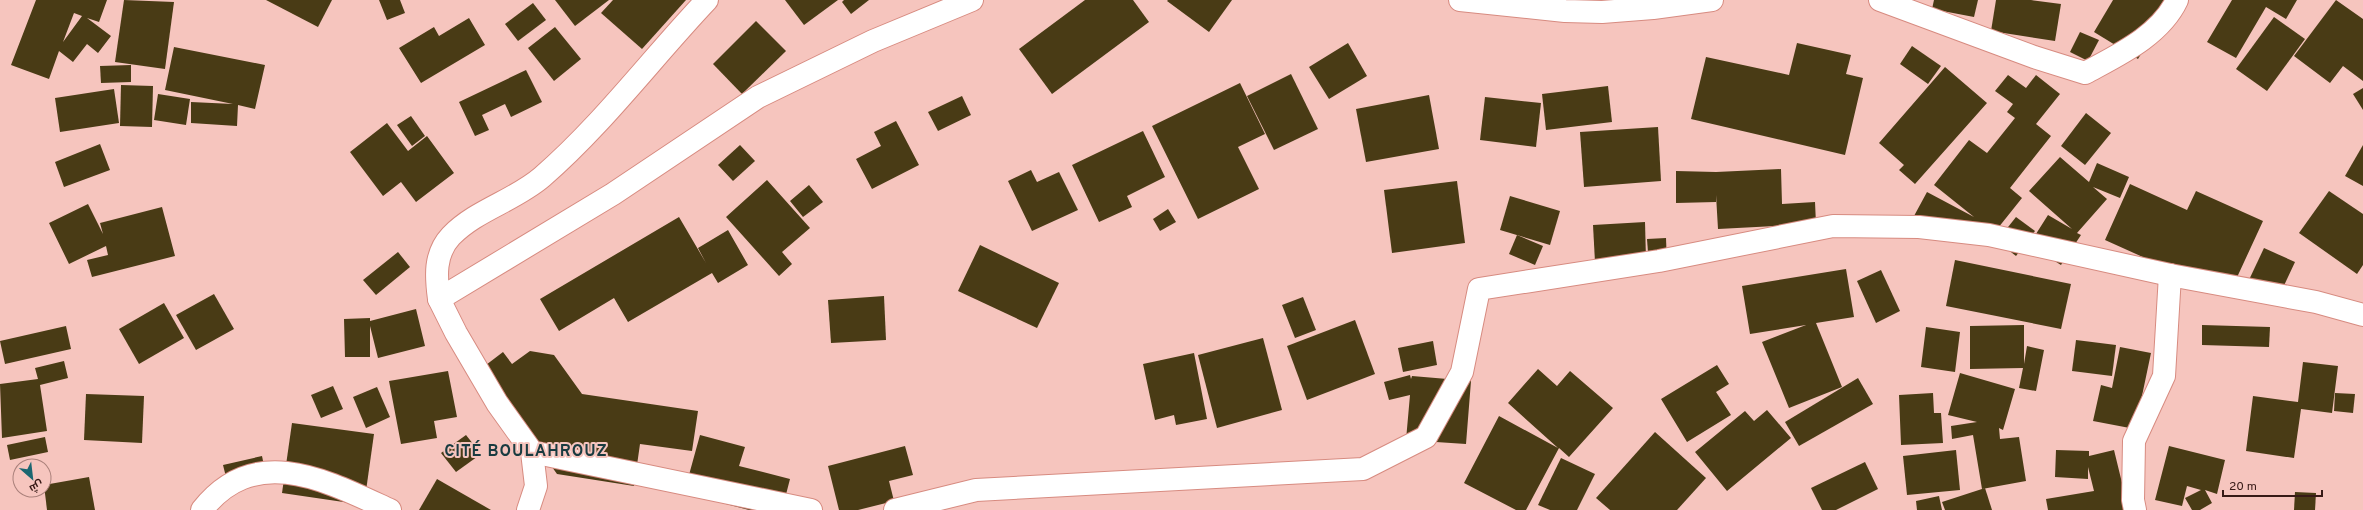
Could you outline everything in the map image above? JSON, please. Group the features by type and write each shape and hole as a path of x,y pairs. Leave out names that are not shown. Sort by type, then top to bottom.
{"street":[{"path":"528,510 536,486 532,452 493,398 438,299 437,261 450,237 475,217 540,178 608,110 708,0"},
{"path":"438,299 614,194 758,97 873,41 972,0"},
{"path":"1460,0 1529,3 1565,11 1602,12 1653,8 1712,0"},
{"path":"1880,0 2085,73 2152,32 2170,13 2177,0"},
{"path":"895,510 976,490 1364,469 1426,437 1462,372 1480,289 1660,261 1833,226 1919,227 1989,235 2170,275 2316,302 2363,315"},
{"path":"2135,510 2133,500 2134,441 2164,376 2170,275"},
{"path":"532,452 810,510"},
{"path":"202,510 214,494 238,479 267,472 291,472 316,478 390,510"}],"building":[{"path":"36,0 107,0 99,22 87,18 111,36 98,53 87,44 73,62 59,51 49,79 11,65","holes":["74,13 82,16 63,42"]},
{"path":"124,0 174,2 165,69 115,62"},
{"path":"266,0 332,0 318,27"},
{"path":"379,0 400,0 405,13 387,20"},
{"path":"555,0 609,0 575,26"},
{"path":"613,0 686,0 642,49 601,13"},
{"path":"785,0 838,0 804,25"},
{"path":"844,0 869,0 851,14 842,2"},
{"path":"1085,0 1133,0 1149,22 1052,94 1019,49"},
{"path":"1232,0 1209,32 1167,1"},
{"path":"1934,0 1978,0 1974,17 1932,9"},
{"path":"1996,0 2031,0 2061,4 2055,41 1991,31"},
{"path":"2113,0 2173,0 2138,59 2094,32"},
{"path":"2232,0 2297,0 2286,19 2266,7 2236,58 2207,42"},
{"path":"2336,0 2363,19 2363,81 2343,66 2330,83 2294,56"},
{"path":"533,3 546,20 518,41 505,24"},
{"path":"2274,17 2305,39 2267,91 2236,69"},
{"path":"469,18 485,45 421,83 399,48 434,27 439,36"},
{"path":"756,21 786,51 742,94 713,64"},
{"path":"555,27 581,59 554,81 528,48"},
{"path":"2080,32 2099,40 2088,61 2070,52"},
{"path":"1348,43 1367,76 1329,99 1309,67"},
{"path":"1797,43 1851,55 1846,74 1863,78 1845,155 1691,119 1706,57 1789,75"},
{"path":"1912,46 1941,66 1928,84 1900,64"},
{"path":"174,47 265,65 255,109 238,105 237,126 191,123 191,102 233,104 165,90"},
{"path":"131,65 131,82 101,83 100,66"},
{"path":"1945,67 1987,103 1915,184 1899,170 1904,165 1879,143"},
{"path":"526,70 542,102 511,117 505,104 482,115 489,130 475,136 459,102"},
{"path":"1291,74 1318,129 1274,150 1247,96"},
{"path":"2008,75 2026,88 2036,75 2060,94 2036,124 2051,136 2010,188 2022,198 1990,238 1975,226 1966,244 1914,216 1927,192 1974,217 1934,185 1969,140 1987,153 2015,118 2007,112 2013,104 1995,91"},
{"path":"1240,83 1265,134 1238,147 1259,189 1198,219 1152,126"},
{"path":"121,85 153,86 152,127 120,126"},
{"path":"1608,86 1612,122 1546,130 1542,94"},
{"path":"2363,88 2363,110 2353,94"},
{"path":"114,89 119,123 60,132 55,98"},
{"path":"158,94 190,99 186,125 154,120"},
{"path":"1429,95 1439,149 1366,162 1356,109"},
{"path":"962,96 971,115 938,131 928,112"},
{"path":"1485,97 1541,103 1536,147 1480,140"},
{"path":"2086,113 2111,133 2085,165 2061,146"},
{"path":"411,116 425,136 412,146 397,125"},
{"path":"896,121 919,165 872,189 856,159 881,146 874,132"},
{"path":"387,123 408,151 427,136 454,173 416,202 401,182 383,196 350,152"},
{"path":"1658,127 1661,181 1584,187 1580,132"},
{"path":"1143,131 1165,177 1127,196 1132,207 1099,222 1072,165"},
{"path":"100,144 110,170 64,187 55,162"},
{"path":"740,145 755,161 733,181 718,165"},
{"path":"2363,145 2363,186 2345,176"},
{"path":"2060,157 2089,182 2097,163 2129,177 2120,198 2093,187 2107,199 2077,233 2081,235 2061,265 2029,245 2048,215 2072,229 2029,191"},
{"path":"1781,169 1782,204 1815,202 1816,224 1718,229 1716,195 1716,202 1676,203 1676,171 1716,172"},
{"path":"1031,170 1037,182 1059,172 1078,210 1032,231 1008,181"},
{"path":"767,180 810,228 782,252 792,264 779,276 726,217"},
{"path":"1457,181 1465,243 1392,253 1384,190"},
{"path":"2130,184 2187,210 2196,191 2263,221 2233,286 2190,267 2181,288 2159,279 2165,267 2105,240"},
{"path":"809,185 823,202 803,217 790,201"},
{"path":"2329,191 2363,214 2363,265 2357,274 2299,233"},
{"path":"1510,196 1560,211 1550,245 1500,230"},
{"path":"88,204 103,234 100,223 162,207 175,256 92,277 87,260 108,255 106,246 69,264 49,223"},
{"path":"1168,209 1176,222 1160,231 1153,219"},
{"path":"679,217 706,263 698,248 728,230 748,265 718,283 712,273 628,322 614,298 559,331 540,299"},
{"path":"2016,217 2035,231 2016,256 1997,241"},
{"path":"1645,222 1646,260 1595,262 1593,225"},
{"path":"1517,235 1543,246 1535,265 1509,254"},
{"path":"1666,238 1667,264 1649,265 1647,239"},
{"path":"980,245 1059,283 1037,328 958,291"},
{"path":"2264,248 2295,262 2279,296 2248,282"},
{"path":"398,252 410,267 376,295 363,280"},
{"path":"1955,260 2071,284 2061,329 1946,306"},
{"path":"1846,269 1854,317 1816,323 1842,387 1789,408 1762,342 1806,325 1750,334 1742,286"},
{"path":"1881,270 1900,311 1876,323 1857,281"},
{"path":"214,294 234,329 196,350 176,315"},
{"path":"884,296 886,340 831,343 828,300"},
{"path":"1303,297 1316,330 1295,338 1282,305"},
{"path":"164,303 184,338 139,364 119,329"},
{"path":"416,309 425,346 378,358 370,326 370,357 345,357 344,319 370,318 370,321"},
{"path":"1355,320 1375,374 1307,400 1287,346"},
{"path":"2024,325 2024,364 2027,346 2044,350 2036,391 2019,388 2023,368 1970,369 1970,326"},
{"path":"2202,325 2270,327 2269,347 2202,345"},
{"path":"66,326 71,349 5,364 0,341"},
{"path":"1926,327 1960,332 1955,372 1921,367"},
{"path":"1263,338 1282,410 1217,428 1198,355"},
{"path":"2076,340 2116,345 2112,376 2072,371"},
{"path":"1433,341 1437,365 1403,372 1398,348"},
{"path":"2120,347 2151,353 2135,429 2093,421 2101,385 2112,388"},
{"path":"530,351 554,355 582,394 698,411 692,451 640,444 634,486 557,474 482,368 503,352 512,364"},
{"path":"1194,353 1207,419 1176,425 1174,415 1155,420 1143,364"},
{"path":"64,361 68,378 40,385 47,431 2,438 0,384 38,379 35,368"},
{"path":"2303,362 2338,366 2332,413 2301,409 2294,458 2246,451 2253,396 2298,402"},
{"path":"1717,365 1729,384 1716,392 1731,415 1687,442 1661,399"},
{"path":"1538,369 1557,386 1570,371 1613,408 1569,457 1559,448 1526,510 1516,510 1464,483 1499,416 1558,448 1508,403"},
{"path":"448,371 457,417 434,421 437,438 401,444 389,381"},
{"path":"1960,373 2015,389 2003,430 1999,428 2000,439 2019,437 2026,481 1982,489 1973,435 1952,439 1951,426 1977,422 1948,415"},
{"path":"1410,375 1411,379 1412,376 1471,381 1466,444 1406,440 1410,395 1389,400 1384,382"},
{"path":"1858,378 1873,404 1799,446 1785,422"},
{"path":"333,386 343,409 321,418 311,395"},
{"path":"377,387 390,417 366,428 353,397"},
{"path":"1933,393 1934,413 1941,413 1943,443 1901,445 1899,395"},
{"path":"2335,393 2355,394 2353,413 2334,411"},
{"path":"86,394 144,396 142,443 84,440"},
{"path":"1767,410 1791,438 1727,491 1695,452 1745,411 1754,421"},
{"path":"292,423 374,434 364,505 282,493"},
{"path":"1655,432 1706,478 1677,510 1610,510 1596,498"},
{"path":"466,435 481,454 456,472 441,453"},
{"path":"700,435 745,447 739,466 790,479 782,510 749,510 684,493"},
{"path":"45,437 48,452 20,458 12,458 10,460 7,445"},
{"path":"905,446 913,475 889,481 894,501 858,510 839,510 828,466"},
{"path":"2169,446 2225,460 2217,494 2205,490 2212,503 2200,510 2192,510 2185,498 2201,490 2187,486 2182,506 2155,500"},
{"path":"1956,450 1960,490 1907,495 1903,456"},
{"path":"2056,450 2089,451 2089,456 2114,450 2123,487 2132,510 2048,510 2046,499 2094,491 2088,467 2088,479 2055,477"},
{"path":"262,456 266,475 228,485 223,465"},
{"path":"1561,458 1595,474 1577,510 1550,510 1538,505"},
{"path":"1865,462 1878,489 1836,510 1822,510 1811,488"},
{"path":"89,477 95,510 47,510 46,498 52,498 52,484"},
{"path":"437,479 491,510 419,510"},
{"path":"1985,488 1992,510 1945,510 1942,502"},
{"path":"2295,492 2316,493 2315,510 2294,510"},
{"path":"1939,496 1942,510 1917,510 1916,501"}],"district":[{"name":"CITÉ BOULAHROUZ","path":"526,452"}]}
